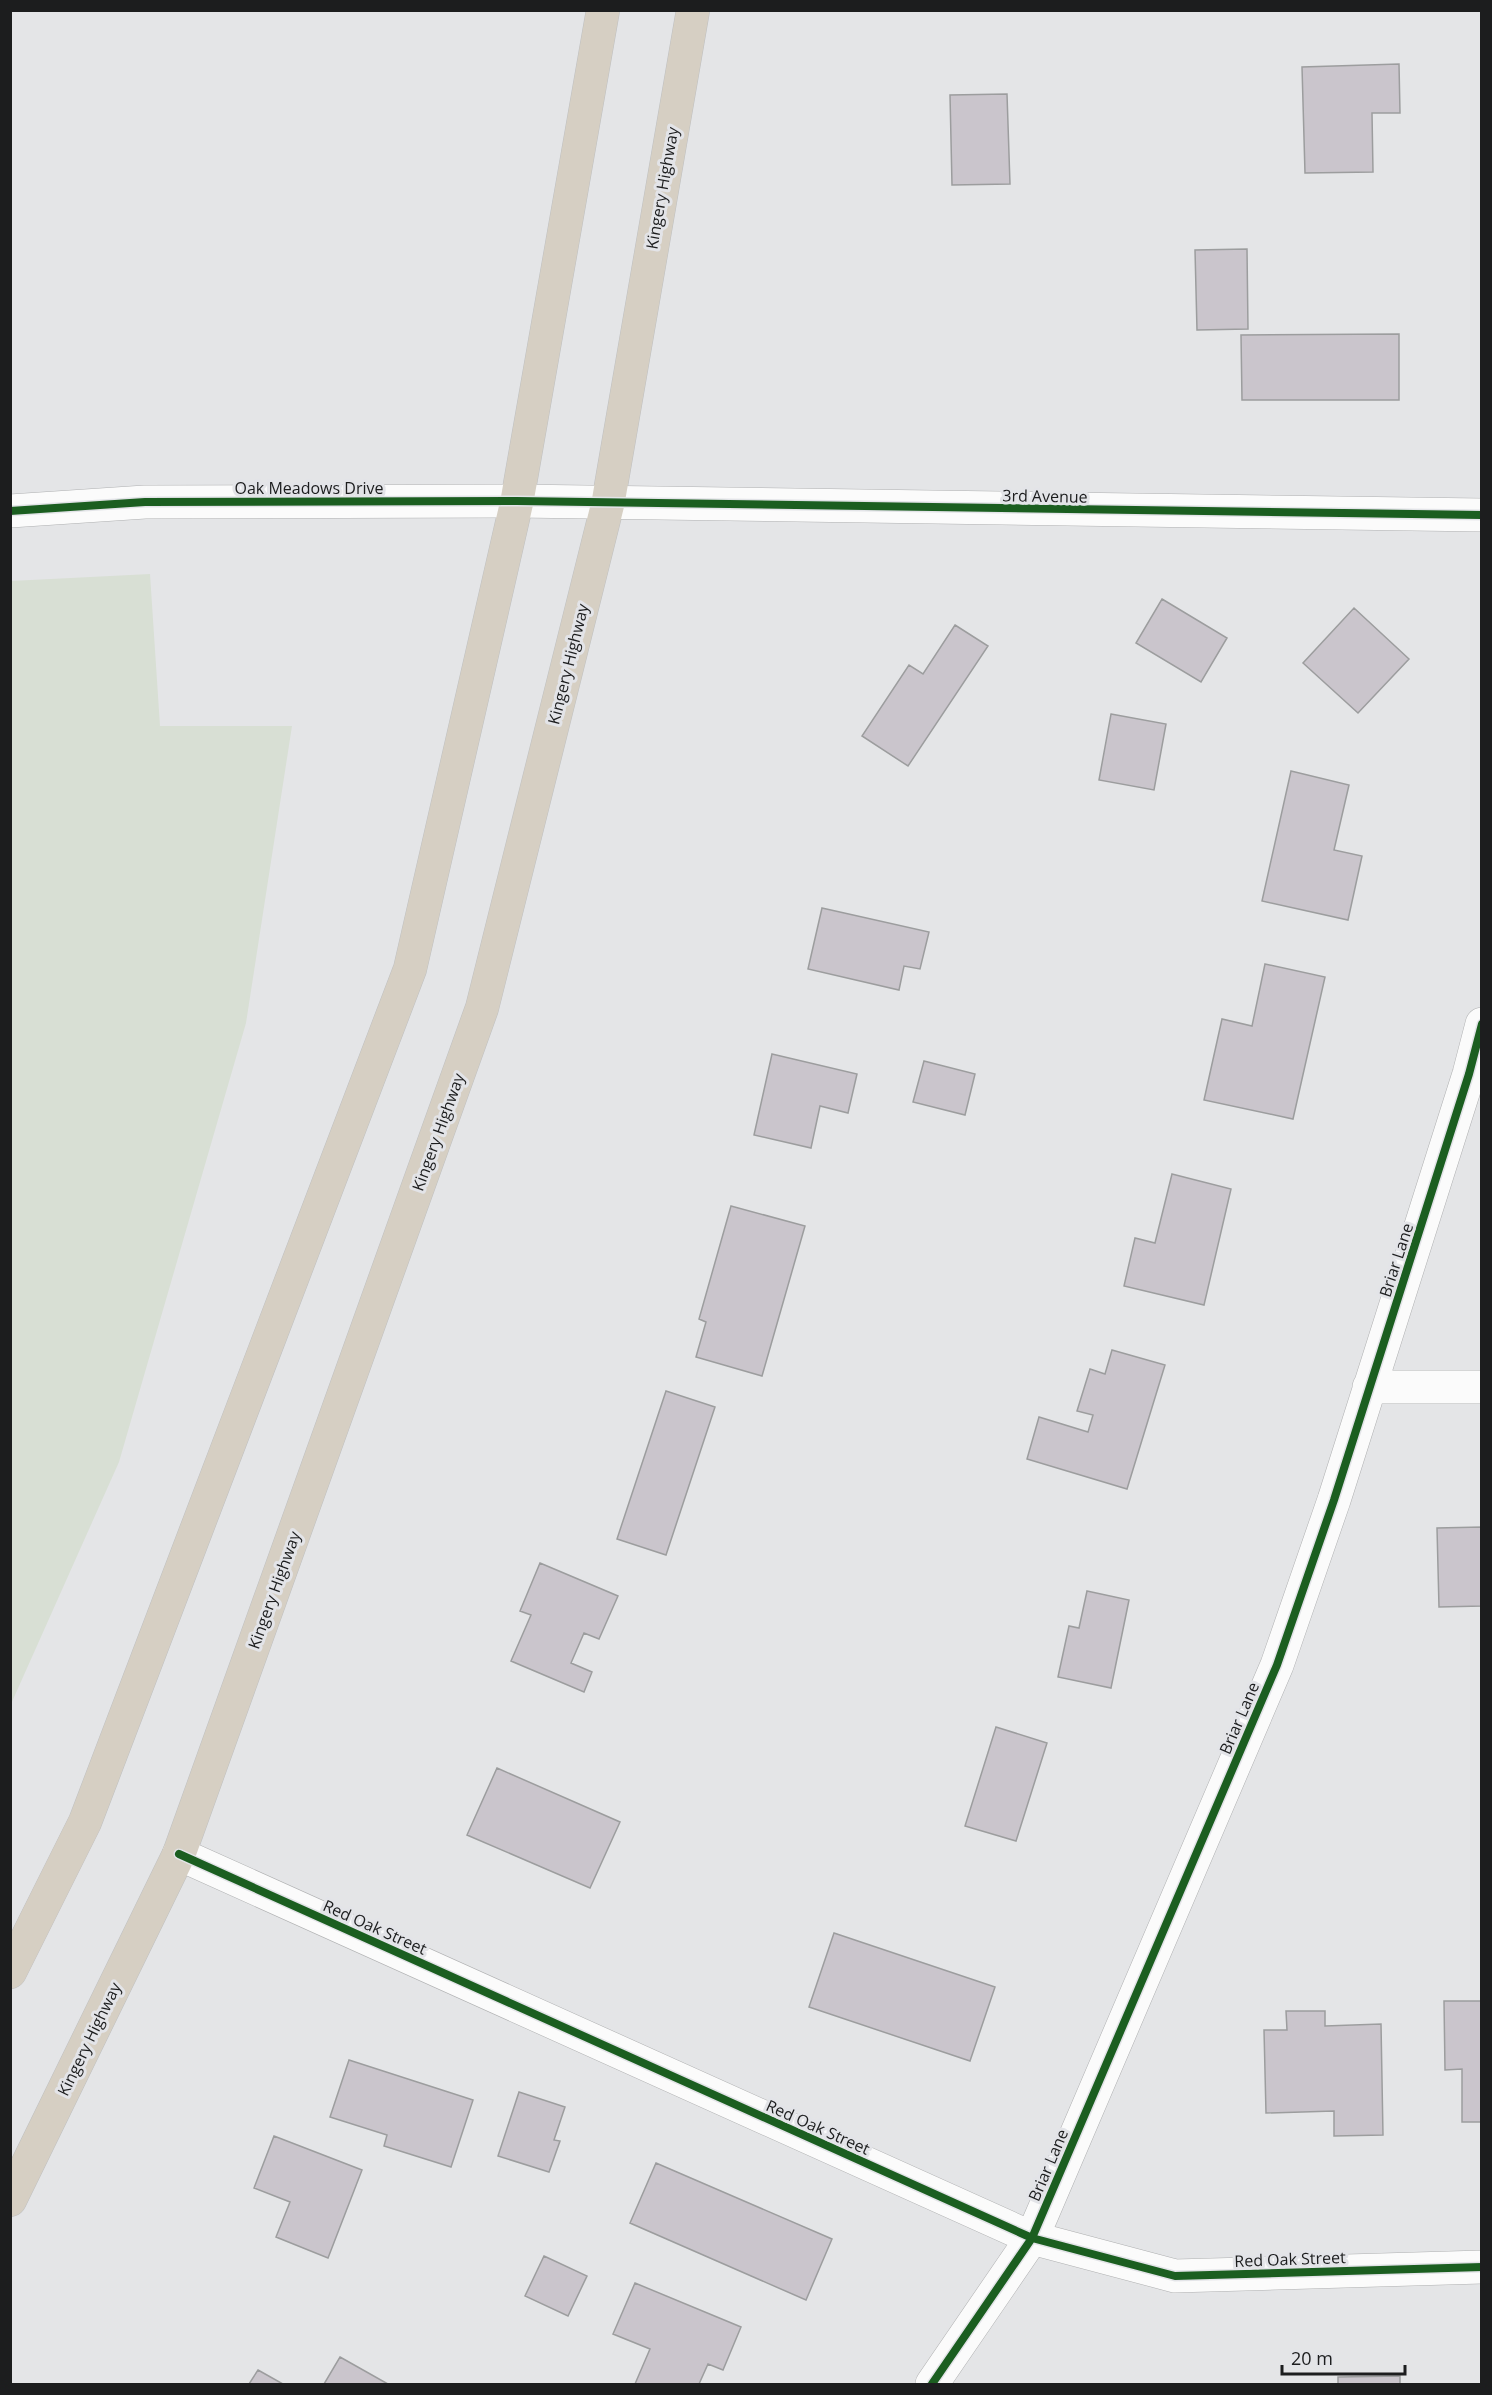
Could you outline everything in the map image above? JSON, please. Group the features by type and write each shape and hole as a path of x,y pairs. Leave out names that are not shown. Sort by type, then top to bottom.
{"highway":[{"path":"10,1972 85,1822 410,969 517,501 603,10"},
{"name":"Kingery Highway","path":"10,2200 179,1854 482,1008 608,503 693,10"}],"street":[{"name":"Oak Meadows Drive","path":"10,510 145,502 517,501 608,503"},
{"name":"3rd Avenue","path":"608,503 1482,515"},
{"name":"Briar Lane","path":"933,2385 1032,2238 1277,1665 1334,1500 1469,1074 1482,1024"},
{"path":"1369,1387 1482,1387"},
{"name":"Red Oak Street","path":"179,1854 1032,2238 1175,2276 1482,2267"}],"shaded area":[{"path":"150,574 160,726 292,726 246,1023 119,1462 11,1704 11,581"}],"building":[{"path":"1399,64 1400,113 1372,113 1373,172 1305,173 1302,67"},
{"path":"1007,94 1010,184 952,185 950,95"},
{"path":"1247,249 1248,329 1197,330 1195,250"},
{"path":"1399,334 1399,400 1242,400 1241,335"},
{"path":"1162,599 1227,638 1201,682 1136,643"},
{"path":"1354,608 1409,659 1358,713 1303,663"},
{"path":"955,625 988,646 908,766 862,736 909,665 923,674"},
{"path":"1111,714 1166,724 1154,790 1099,780"},
{"path":"1291,771 1349,785 1334,850 1362,856 1348,920 1262,901"},
{"path":"822,908 929,932 920,969 904,966 899,990 808,969"},
{"path":"1265,964 1325,977 1293,1119 1204,1100 1222,1019 1252,1026"},
{"path":"772,1054 857,1074 848,1113 820,1106 811,1148 754,1135"},
{"path":"924,1061 975,1074 965,1115 913,1102"},
{"path":"1172,1174 1231,1189 1204,1305 1124,1286 1135,1238 1155,1243"},
{"path":"731,1206 805,1226 762,1376 696,1357 706,1322 699,1319"},
{"path":"1112,1350 1165,1365 1127,1489 1027,1459 1039,1417 1088,1432 1093,1415 1077,1411 1090,1369 1105,1374"},
{"path":"666,1391 715,1407 666,1555 617,1539"},
{"path":"1482,1527 1482,1606 1439,1607 1437,1528"},
{"path":"540,1563 618,1596 599,1639 584,1633 571,1663 592,1672 584,1692 511,1661 531,1615 520,1611"},
{"path":"1087,1591 1129,1600 1111,1688 1058,1677 1069,1626 1079,1628"},
{"path":"996,1727 1047,1743 1016,1841 965,1826"},
{"path":"497,1768 620,1822 590,1888 467,1835"},
{"path":"834,1933 995,1987 970,2061 809,2007"},
{"path":"1444,2001 1482,2001 1482,2122 1462,2122 1462,2069 1445,2070"},
{"path":"1286,2011 1325,2011 1325,2026 1381,2024 1383,2135 1334,2136 1334,2111 1266,2113 1264,2030 1287,2030"},
{"path":"349,2060 473,2100 451,2167 384,2146 387,2135 330,2117"},
{"path":"519,2092 565,2107 554,2140 560,2141 549,2172 498,2156"},
{"path":"274,2136 362,2170 328,2258 276,2237 290,2202 254,2188"},
{"path":"656,2163 832,2239 806,2300 630,2223"},
{"path":"544,2256 587,2276 568,2316 525,2296"},
{"path":"635,2283 741,2327 723,2370 708,2364 699,2384 635,2384 650,2349 613,2334"},
{"path":"340,2357 388,2384 324,2384"},
{"path":"258,2370 283,2384 249,2384"},
{"path":"1400,2376 1400,2384 1338,2384 1338,2377"}],"cycle path":[{"path":"10,511 145,502 517,501 1482,515"},
{"path":"932,2384 1032,2238 1277,1665 1334,1500 1469,1074 1482,1024"},
{"path":"179,1854 1032,2238 1175,2276 1482,2267"}]}
